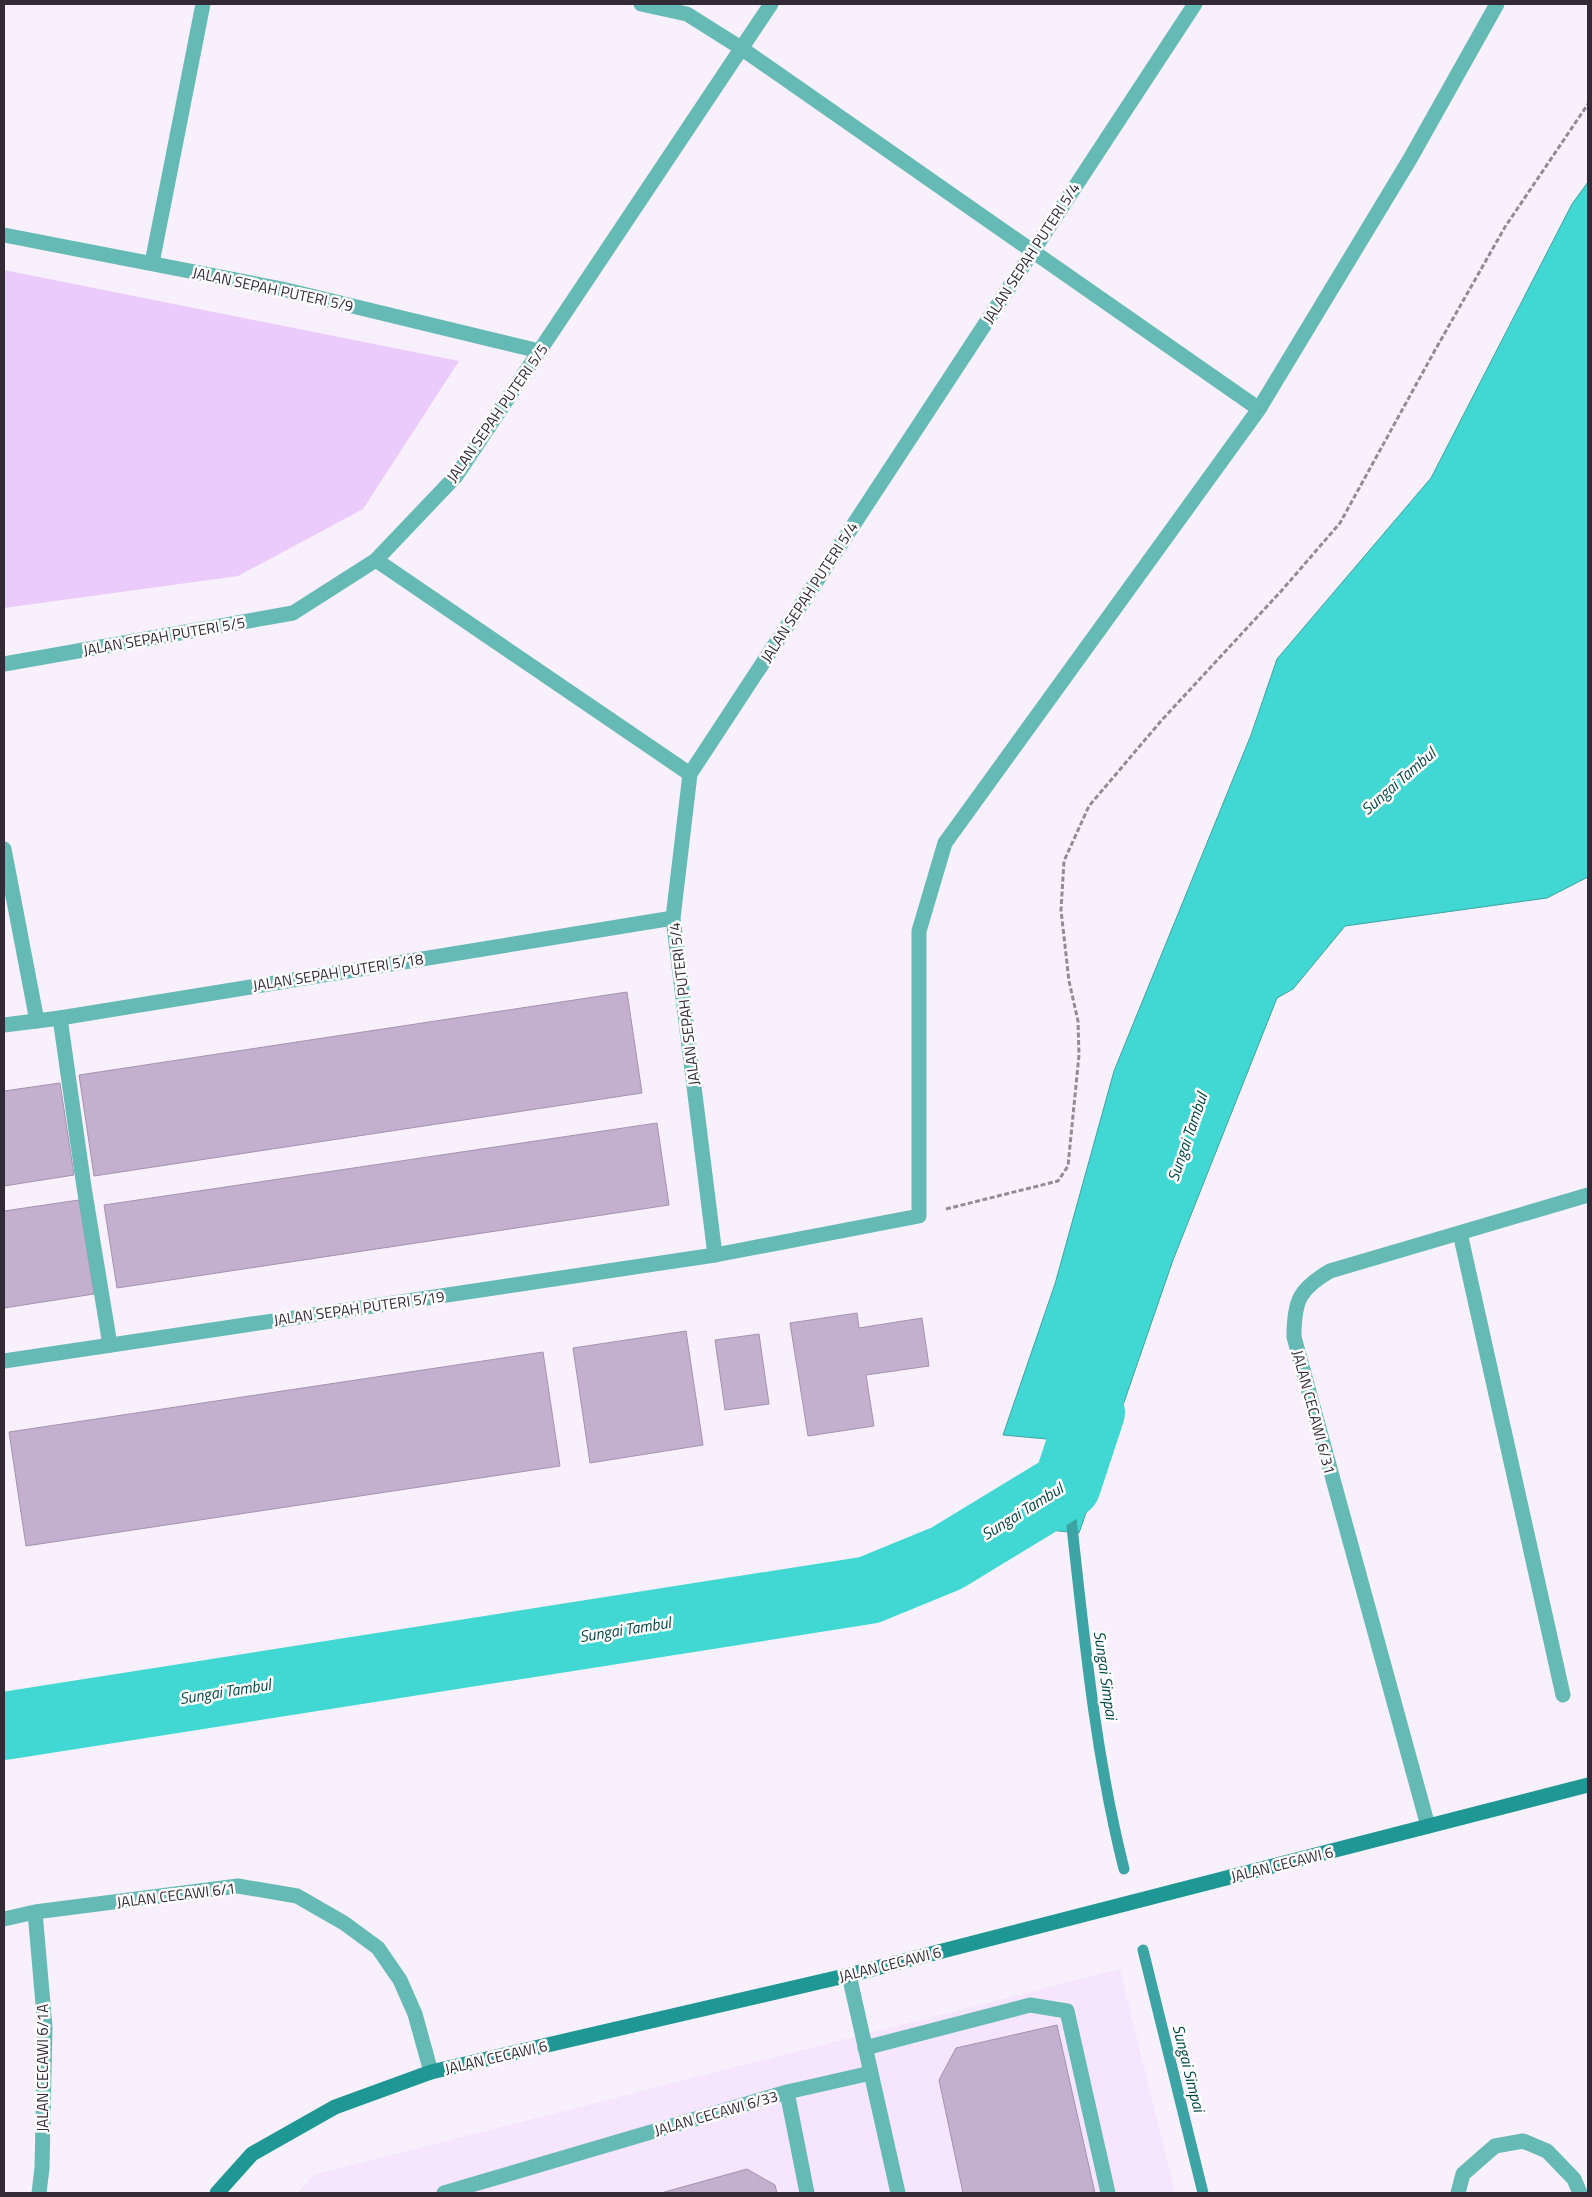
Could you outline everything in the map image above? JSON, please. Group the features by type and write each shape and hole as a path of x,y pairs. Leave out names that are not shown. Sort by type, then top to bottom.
{"street":[{"path":"152,263 203,4"},
{"path":"641,4 687,14 740,48 1259,409"},
{"name":"JALAN SEPAH PUTERI 5/5","path":"4,664 293,613 376,560 456,476 771,4"},
{"name":"JALAN SEPAH PUTERI 5/4","path":"715,1255 673,918 690,774 1195,4"},
{"path":"919,1216 919,930 945,843 1259,409 1410,159 1497,4"},
{"name":"JALAN SEPAH PUTERI 5/9","path":"4,235 282,290 539,351"},
{"path":"376,560 690,774"},
{"path":"4,849 38,1022"},
{"name":"JALAN SEPAH PUTERI 5/18","path":"4,1025 38,1022 673,918"},
{"path":"60,1018 84,1187 110,1345"},
{"name":"JALAN CECAWI 6/31","path":"1428,1826 1294,1337 1294,1317 1299,1298 1311,1281 1330,1271 1588,1195"},
{"name":"JALAN SEPAH PUTERI 5/19","path":"4,1361 715,1255 919,1216"},
{"path":"1460,1233 1563,1695"},
{"name":"JALAN CECAWI 6","path":"217,2193 252,2154 285,2135 335,2107 431,2072 849,1975 1588,1785"},
{"name":"JALAN CECAWI 6/1","path":"4,1918 34,1912 238,1886 297,1896 344,1923 378,1948 400,1980 415,2014 431,2072"},
{"name":"JALAN CECAWI 6/1A","path":"34,1912 45,2027 42,2168 39,2193"},
{"path":"849,1975 898,2193"},
{"path":"865,2048 1030,2004 1067,2011 1108,2193"},
{"name":"JALAN CECAWI 6/33","path":"444,2193 787,2092 871,2073"},
{"path":"787,2092 807,2193"},
{"path":"1458,2193 1463,2174 1495,2146 1523,2141 1547,2151 1574,2179 1580,2193"}],"path":[{"path":"919,1216 1058,1181 1068,1166 1079,1055 1078,1021 1068,981 1062,910 1064,861 1089,806 1161,721 1340,523 1429,360 1505,227 1588,104"}],"shaded area":[{"path":"4,270 459,361 363,509 238,576 4,608"},
{"path":"1120,1969 1175,2193 298,2193 313,2175"}],"water":[{"path":"1588,182 1588,877 1547,898 1345,926 1293,989 1277,998 1173,1260 1079,1533 1049,1530 1058,1440 1003,1435 1055,1284 1114,1071 1251,735 1277,659 1431,478 1572,204"}],"building":[{"path":"627,992 642,1093 94,1176 79,1075"},
{"path":"60,1083 74,1175 4,1186 4,1091"},
{"path":"657,1123 669,1205 117,1288 104,1205"},
{"path":"79,1200 94,1294 4,1308 4,1211"},
{"path":"857,1313 859,1328 922,1318 929,1366 866,1375 874,1426 808,1436 790,1323"},
{"path":"686,1331 703,1445 590,1463 573,1348"},
{"path":"759,1334 769,1404 725,1410 715,1340"},
{"path":"543,1352 560,1466 26,1546 9,1432"},
{"path":"1057,2025 1095,2193 963,2193 939,2080 956,2048"},
{"path":"747,2169 775,2185 777,2193 661,2193"}],"waterway":[{"name":"Sungai Tambul","path":"4,1726 869,1590 947,1558 1067,1485 1091,1412"},
{"name":"Sungai Simpai","path":"1071,1518 1098,1738 1105,1782 1124,1869"},
{"name":"Sungai Simpai","path":"1143,1950 1203,2193"}]}
